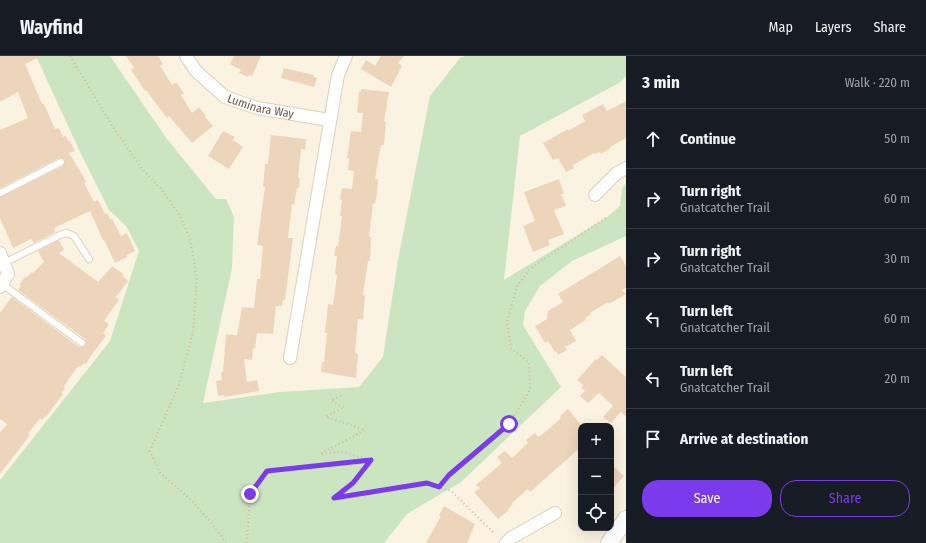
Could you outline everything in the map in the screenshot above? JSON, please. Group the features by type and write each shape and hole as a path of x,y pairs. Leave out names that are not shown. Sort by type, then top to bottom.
{"street":[{"name":"Luminara Way","path":"186,56 196,71 225,97 257,108 330,120"},
{"path":"290,358 338,75 346,56"},
{"path":"595,195 617,173 626,168"},
{"path":"1,286 8,274 2,258"},
{"path":"506,543 511,538 555,513"},
{"path":"609,543 626,519"}],"lane":[{"path":"0,193 61,162"},
{"path":"2,258 67,233 74,236 89,259"},
{"path":"1,286 82,343"}],"path":[{"path":"70,56 143,170 163,191 180,216 190,239 196,279 193,332 180,382 150,451 160,473 189,498 226,543"},
{"path":"439,487 449,475 509,424 530,390 529,363 510,348 507,322 517,286 531,268 608,217"},
{"path":"341,396 331,401 344,407 326,417 365,430 320,454 342,452 371,460"},
{"path":"371,460 353,483 334,498 427,483 451,490 495,534"},
{"path":"247,543 250,494 267,471 371,460"}],"green space":[{"path":"36,56 110,56 167,139 216,199 226,199 234,217 232,268 203,403 280,392 359,387 383,357 398,260 430,96 460,58 465,56 626,56 626,76 619,83 520,136 504,280 607,217 620,206 622,188 626,183 626,236 572,261 540,286 525,311 523,325 561,387 461,482 407,514 384,543 0,543 0,480 110,341 139,251 126,226 109,210 79,150"}],"building":[{"path":"0,56 42,56 25,64 42,104 44,104 55,129 59,128 63,137 66,136 75,151 69,153 82,174 86,182 84,183 94,202 98,200 105,214 107,213 110,219 112,219 121,236 127,233 135,251 127,255 127,257 115,263 90,211 54,228 55,232 34,243 31,239 13,248 0,218 0,197 63,166 65,162 63,158 59,158 0,188 0,130 28,118 18,92 0,102"},
{"path":"126,56 158,56 163,64 160,66 172,85 176,82 184,93 181,95 192,113 199,107 213,126 192,143 169,116 167,118 146,90 145,91 131,70 134,68"},
{"path":"234,56 261,56 252,76 249,75 248,77 239,73 241,70 230,64"},
{"path":"381,56 404,56 398,63 402,66 391,87 361,69 366,60 375,66"},
{"path":"284,68 314,75 314,77 317,78 314,87 281,78"},
{"path":"361,89 389,92 384,121 386,122 384,145 381,145 375,179 378,179 377,193 375,204 373,203 369,237 371,237 370,261 368,261 363,295 365,295 363,320 358,319 355,353 358,354 356,378 321,372 322,362 324,362 327,333 325,333 328,304 333,305 337,275 335,275 337,256 334,256 336,246 338,246 342,216 340,216 342,200 340,199 342,188 352,189 354,171 348,170 349,158 347,158 351,131 361,132 363,113 357,113 359,92 361,92"},
{"path":"626,101 626,138 601,154 600,152 594,153 573,165 574,168 566,172 558,158 553,160 543,143 585,121 582,115 603,104 607,111"},
{"path":"223,131 235,137 233,140 243,147 229,169 208,156"},
{"path":"271,135 306,139 305,150 301,149 298,178 300,178 299,188 297,188 294,205 292,204 288,238 293,238 285,300 283,300 282,306 276,306 273,334 257,333 255,349 253,348 252,360 244,359 247,382 257,380 259,391 224,397 224,395 218,396 216,381 222,380 221,372 223,372 226,334 237,335 242,307 254,308 257,279 260,279 263,246 257,245 265,187 263,187 265,164 268,164"},
{"path":"559,179 564,194 561,194 566,206 554,210 564,234 548,240 550,245 533,252 523,226 535,221 524,192"},
{"path":"59,240 64,250 59,253 98,282 112,266 123,274 128,281 116,297 119,300 104,321 109,324 103,333 106,336 86,364 84,363 80,367 78,366 64,386 65,388 62,392 63,394 46,417 45,416 42,420 40,418 28,434 30,435 0,474 0,433 7,424 0,419 0,313 12,297 79,347 83,347 86,344 85,339 18,290 21,286 19,285 26,276 27,277 32,272 33,273 44,262 38,251"},
{"path":"620,256 626,266 626,288 622,290 626,294 609,304 608,302 590,313 591,314 585,318 586,320 570,330 576,341 565,347 567,350 558,355 548,341 545,343 535,326 547,319 548,311 563,302 558,294"},
{"path":"602,355 626,377 626,417 621,412 611,423 603,417 613,406 599,393 588,403 580,396 585,391 581,388 583,385 577,380 596,359 597,360"},
{"path":"568,409 579,423 578,423 578,450 530,492 528,489 512,503 513,504 508,509 509,510 498,519 474,492 480,488 476,485 502,463 497,457 505,451 512,458 528,443 526,440 535,433 538,437 544,433 561,418 560,416"},
{"path":"614,467 624,476 614,488"},
{"path":"444,506 475,524 467,543 426,543 441,516 439,515"}],"route":[{"path":"250,494 267,471 371,460 353,483 334,498 427,483 439,487 449,475 509,424"}]}
